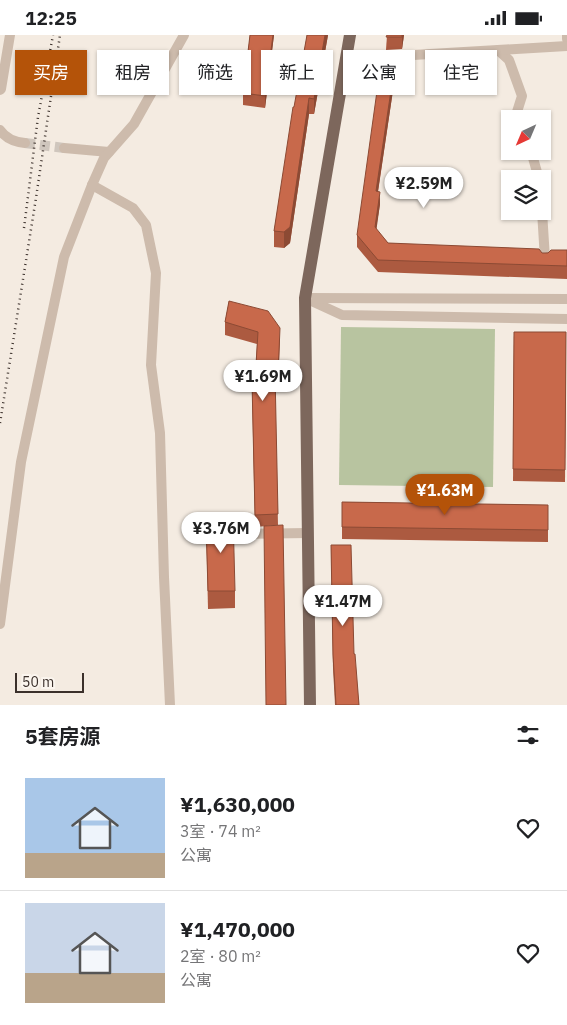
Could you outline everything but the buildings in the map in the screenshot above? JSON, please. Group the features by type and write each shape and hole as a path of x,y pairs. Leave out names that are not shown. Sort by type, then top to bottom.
{"main road":[{"path":"348,50 350,35"},
{"path":"310,705 305,298 343,76"}],"street":[{"path":"0,92 10,35"},
{"path":"0,624 21,462 64,257 104,158 134,123 184,35"},
{"path":"415,55 567,46"},
{"path":"498,50 509,60 522,96 518,110"},
{"path":"0,130 8,139 25,143"},
{"path":"64,148 109,152"},
{"path":"92,185 133,208 146,225 156,273 152,365 160,433 170,705"},
{"path":"543,220 545,259"},
{"path":"305,298 567,299"},
{"path":"305,298 342,315 567,319"},
{"path":"244,533 308,533"}],"green space":[{"path":"341,327 495,329 493,487 339,485"}],"tunnel":[{"path":"25,143 64,148"}],"railway":[{"path":"24,228 38,117 53,35"},
{"path":"0,423 60,35"}]}
